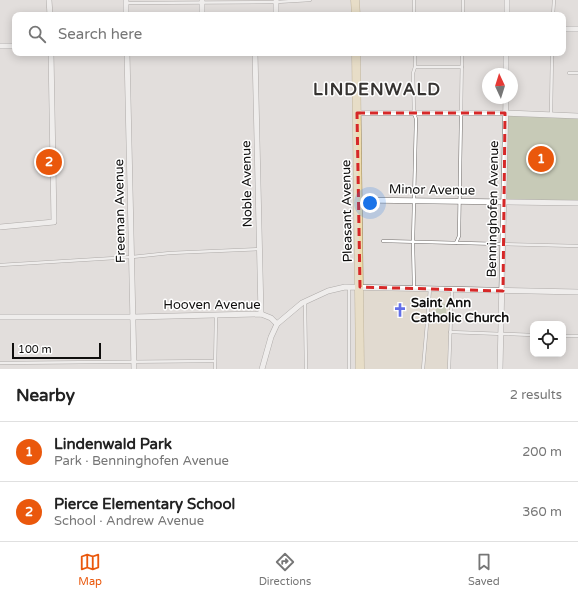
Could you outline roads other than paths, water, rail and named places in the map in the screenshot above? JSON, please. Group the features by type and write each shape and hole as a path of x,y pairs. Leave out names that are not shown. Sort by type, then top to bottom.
{"main road":[{"path":"356,0 356,12"},
{"name":"Pleasant Avenue","path":"356,56 360,369"}],"street":[{"path":"49,0 50,12"},
{"path":"507,0 507,12"},
{"path":"126,1 126,12"},
{"path":"202,1 202,12"},
{"path":"276,1 276,12"},
{"path":"566,29 578,29"},
{"path":"0,46 12,46"},
{"path":"0,227 54,222 51,56"},
{"name":"Freeman Avenue","path":"127,56 134,369"},
{"name":"Noble Avenue","path":"255,56 261,314"},
{"path":"506,56 506,68"},
{"name":"Benninghofen Avenue","path":"500,369 503,291 506,104"},
{"path":"357,113 505,113 578,116"},
{"name":"Minor Avenue","path":"358,200 578,203"},
{"path":"262,369 271,337 277,324 305,301 328,291 349,287 360,287 578,292"},
{"name":"Hooven Avenue","path":"0,317 134,317 261,314 271,318 277,324"}],"lane":[{"path":"126,1 310,0"},
{"path":"414,0 414,12"},
{"path":"463,0 463,12"},
{"path":"553,12 554,0"},
{"path":"414,289 413,242 416,119 414,113 413,73 415,67 415,56"},
{"path":"456,242 459,236 462,56"},
{"path":"551,115 552,56"},
{"path":"415,67 462,67"},
{"path":"569,72 578,73"},
{"path":"382,241 578,246"},
{"path":"0,265 132,257 170,252 260,249"},
{"path":"349,287 349,369"},
{"path":"423,369 430,289"},
{"path":"449,369 452,290"},
{"path":"305,301 306,369"},
{"path":"216,315 216,369"},
{"path":"450,332 530,335"},
{"path":"566,336 578,336"},
{"path":"0,363 216,361"}],"place":[{"name":"Lindenwald Park","path":"541,159"},
{"name":"Pierce Elementary School","path":"49,162"},
{"name":"Saint Ann Catholic Church","path":"400,310"}],"district":[{"name":"LINDENWALD","path":"377,89"}]}
